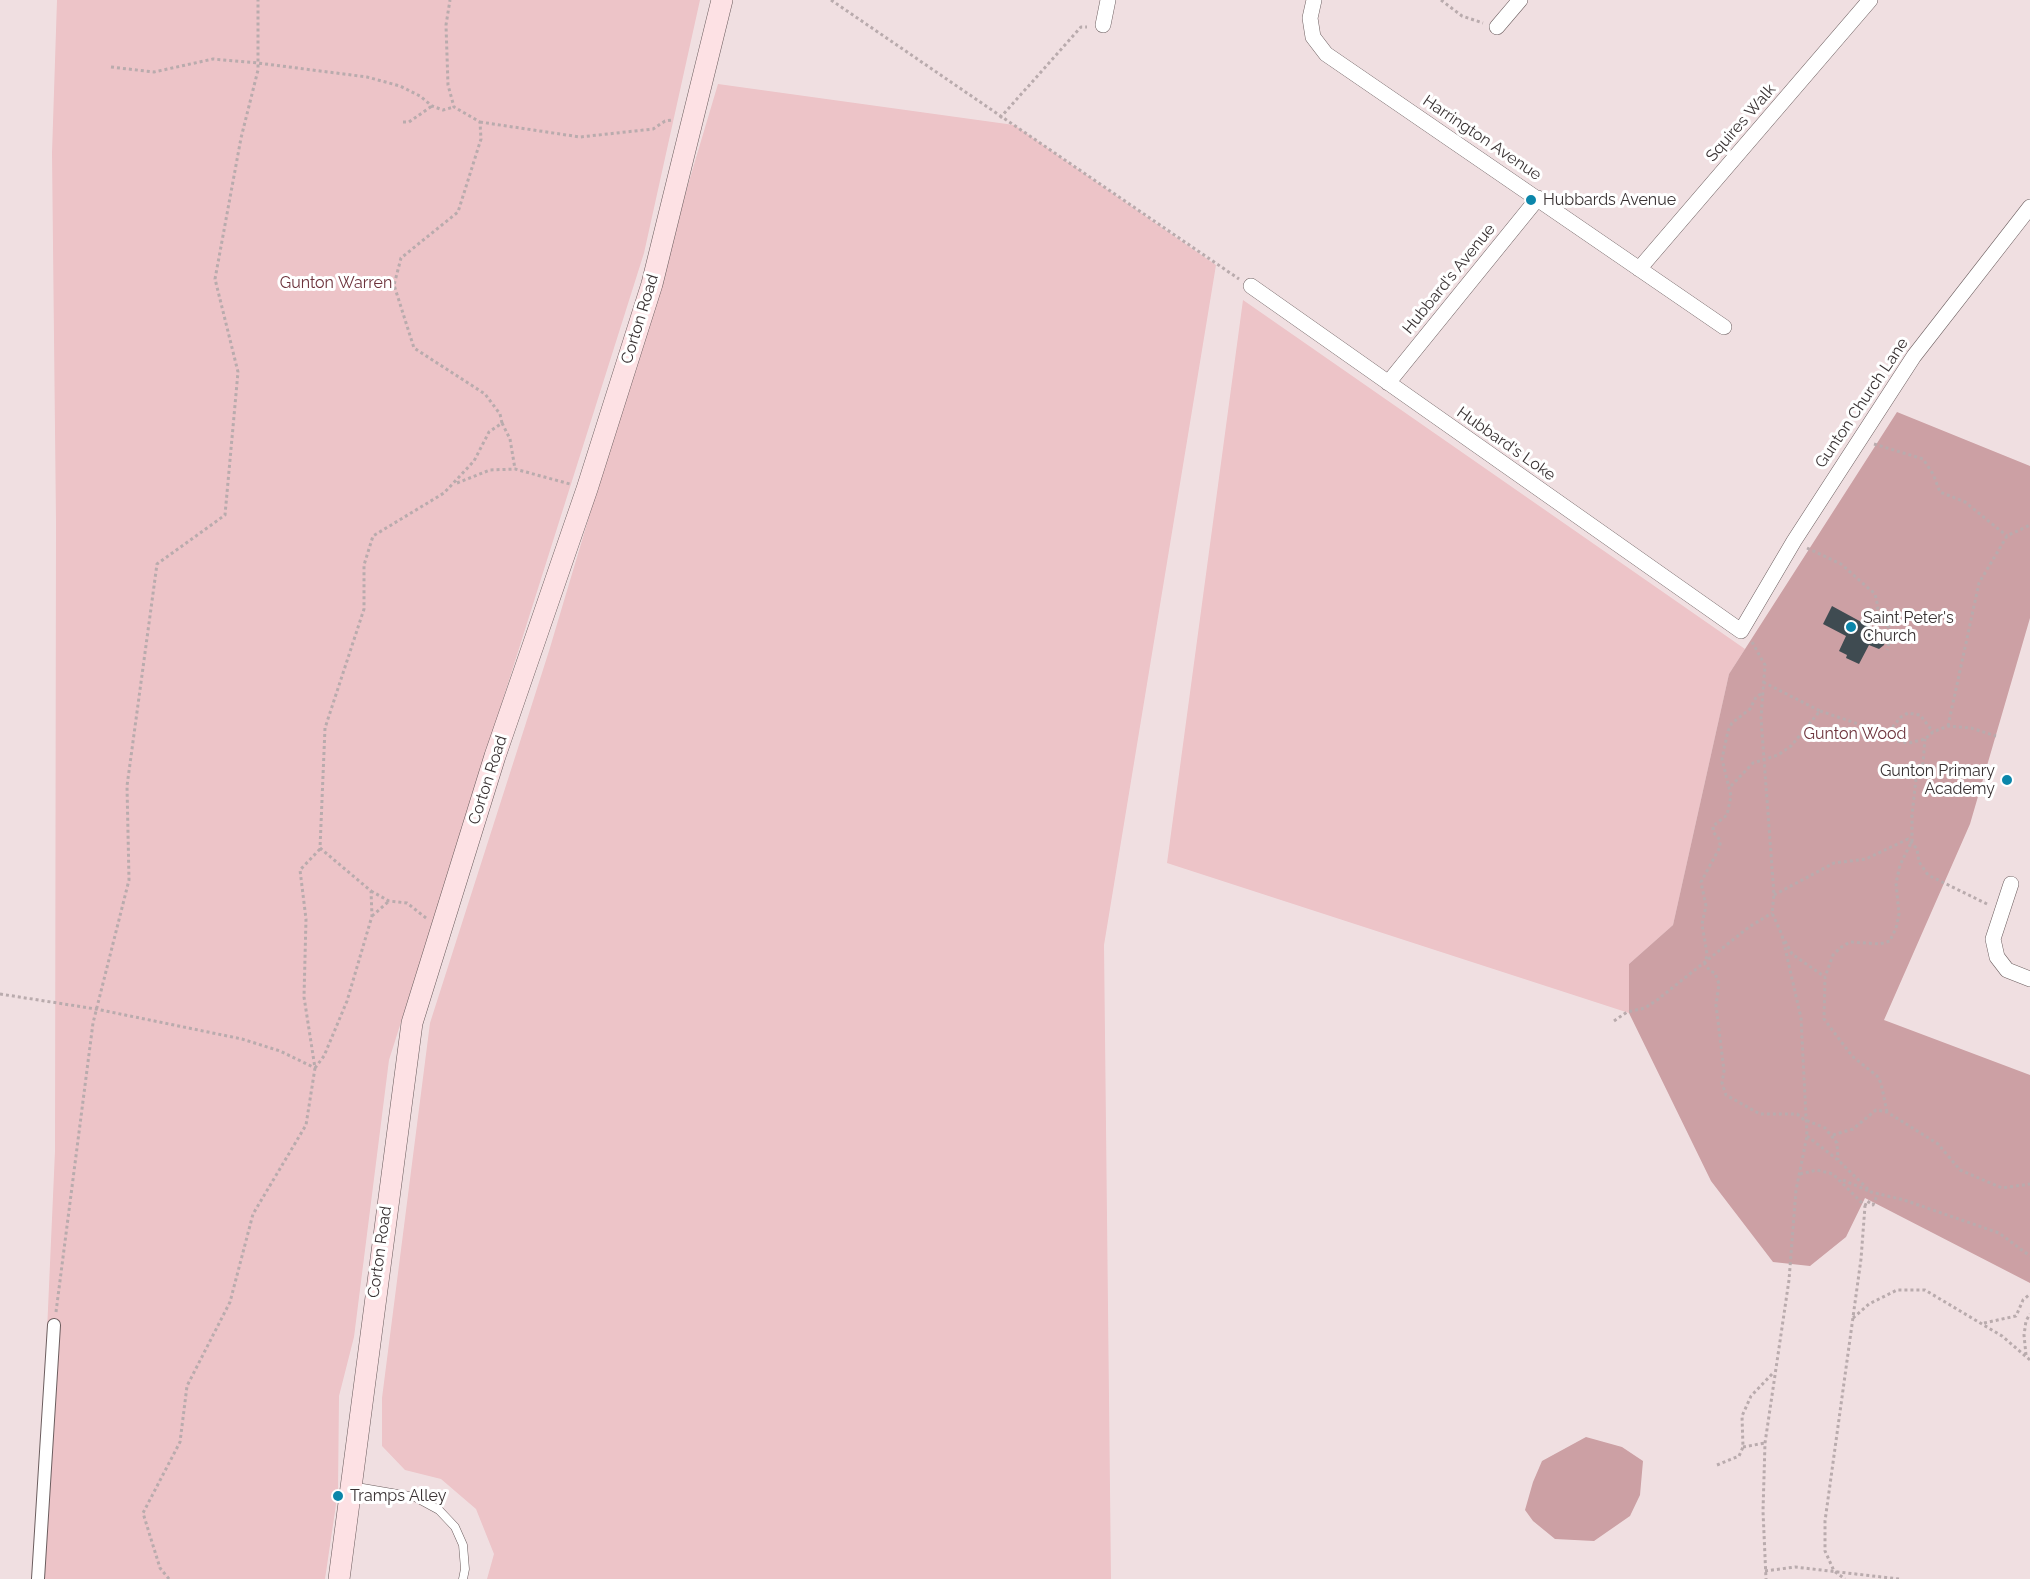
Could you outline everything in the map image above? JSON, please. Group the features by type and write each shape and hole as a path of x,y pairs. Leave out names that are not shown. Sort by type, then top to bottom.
{"main road":[{"name":"Corton Road","path":"339,1579 412,1023 495,756 587,489 652,285 722,0"}],"street":[{"path":"1103,25 1108,0"},
{"name":"Harrington Avenue","path":"1314,0 1310,18 1313,37 1326,54 1724,327"},
{"path":"1497,27 1520,0"},
{"name":"Squires Walk","path":"1639,269 1870,0"},
{"name":"Hubbard's Avenue","path":"1388,383 1538,198"},
{"name":"Gunton Church Lane","path":"1746,636 1794,541 1914,356 2030,207"},
{"name":"Hubbard's Loke","path":"1251,286 1746,636"},
{"path":"2011,884 1993,939 1997,957 2007,970 2030,979"},
{"path":"38,1579 54,1325"}],"lane":[{"path":"351,1486 415,1497 440,1510 455,1527 463,1545 465,1569 463,1579"}],"path":[{"path":"54,1325 96,1009 129,880 127,786 157,564 225,515 238,372 215,279 258,63 258,0"},
{"path":"450,0 446,25 448,85 454,107 480,122 580,137 653,129 665,121 677,119 693,123"},
{"path":"831,0 1000,118 1251,286"},
{"path":"1441,0 1462,16 1497,27"},
{"path":"1000,118 1081,27 1103,25"},
{"path":"111,67 154,72 213,59 258,63 367,77 400,86 420,96 432,106 443,110 454,107"},
{"path":"403,122 409,122 432,106"},
{"path":"480,122 482,139 458,212 401,258 394,285 414,348 484,394 500,414 510,439 515,469"},
{"path":"169,1579 160,1568 143,1513 180,1442 187,1386 230,1302 254,1214 306,1125 315,1068 304,997 306,918 300,870 320,848 325,728 364,609 364,565 373,536 444,493 474,461 489,432 502,423"},
{"path":"1871,443 1923,459 1933,474 1940,492 1965,502 2007,536"},
{"path":"457,483 490,470 515,469 587,489"},
{"path":"1948,726 1979,583 2007,536 2030,525"},
{"path":"1806,547 1841,564 1862,580 1875,594 1877,611 1889,628 1890,639 1887,650"},
{"path":"1873,620 1877,611"},
{"path":"1746,636 1765,665 1761,718 1774,895 1772,913 1792,954 1825,977"},
{"path":"1763,682 1820,711 1882,732 1891,740 1910,742 1924,739 1933,732 1948,726 1971,728 1996,736"},
{"path":"1762,694 1756,697 1750,709 1731,723 1728,731 1722,759 1731,787 1727,815 1713,826 1713,832 1720,840 1720,847 1701,882 1706,906 1702,924 1707,954 1705,964 1710,971 1715,973 1719,984 1716,1005 1724,1071 1722,1083 1726,1095 1760,1114 1797,1114 1825,1128 1833,1135 1837,1143 1838,1160"},
{"path":"1731,787 1744,770 1791,746 1820,711"},
{"path":"1882,732 1890,730 1901,717 1908,713 1920,715 1933,732"},
{"path":"1887,1112 1881,1083 1877,1076 1852,1056 1824,1019 1825,977 1833,955 1850,942 1880,944 1890,941 1899,914 1896,883 1900,865 1912,841 1915,788 1923,764 1924,739"},
{"path":"1774,895 1834,863 1866,859 1890,845 1908,839 1917,849 1919,862 1928,875 1959,892 2002,910"},
{"path":"320,848 370,891 389,901 407,903 422,917 443,925"},
{"path":"315,1068 324,1056 347,1001 372,916 370,891"},
{"path":"372,916 389,901"},
{"path":"1614,1021 1627,1012 1645,1008 1657,1000 1749,927 1772,913"},
{"path":"1766,1579 1765,1443 1789,1281 1796,1190 1807,1136 1802,1018 1782,934"},
{"path":"0,994 96,1009 242,1039 280,1051 315,1068"},
{"path":"1833,1135 1853,1129 1876,1110 1887,1112 1938,1144 1960,1170 2002,1188 2030,1184"},
{"path":"1807,1136 1838,1160 1871,1192"},
{"path":"1800,1174 1817,1170 1871,1192 1999,1233 2030,1256"},
{"path":"1838,1178 1865,1206"},
{"path":"1845,1579 1834,1571 1825,1551 1825,1521 1861,1260 1865,1206 1867,1201 1873,1205 1878,1193"},
{"path":"1852,1319 1869,1304 1897,1290 1925,1290 1983,1323 2028,1359"},
{"path":"1983,1323 2016,1316 2023,1300 2030,1294"},
{"path":"2028,1359 2024,1335 2026,1321 2030,1314"},
{"path":"1717,1465 1739,1456 1743,1447 1743,1416 1751,1396 1774,1372"},
{"path":"1743,1447 1765,1443"},
{"path":"1765,1571 1789,1567 1899,1579"}],"green space":[{"name":"Gunton Warren","path":"57,0 700,0 644,253 389,1060 354,1337 339,1396 338,1491 325,1579 36,1579 55,1151 56,522 52,153"},
{"path":"718,84 1014,125 1216,265 1104,945 1111,1579 487,1579 494,1554 476,1509 441,1479 405,1470 382,1446 382,1398 430,1023 549,651"},
{"path":"1243,300 1745,649 1729,674 1673,925 1629,964 1629,1013 1167,863"},
{"name":"Gunton Wood","path":"1897,412 2030,466 2030,618 1970,824 1884,1020 2030,1075 2030,1283 1865,1198 1846,1237 1810,1266 1773,1262 1711,1181 1629,1013 1629,964 1673,925 1729,674"},
{"path":"1586,1437 1622,1447 1643,1461 1640,1495 1630,1516 1594,1541 1555,1539 1533,1521 1525,1510 1533,1482 1542,1461"}],"building":[{"name":"Saint Peter's Church","path":"1832,606 1887,636 1884,645 1879,649 1869,645 1859,664 1846,658 1847,655 1839,651 1846,636 1823,624"}],"place":[{"name":"Hubbards Avenue","path":"1531,200"},
{"name":"Saint Peter's Church","path":"1851,627"},
{"name":"Gunton Primary Academy","path":"2007,780"},
{"name":"Tramps Alley","path":"338,1496"}]}
